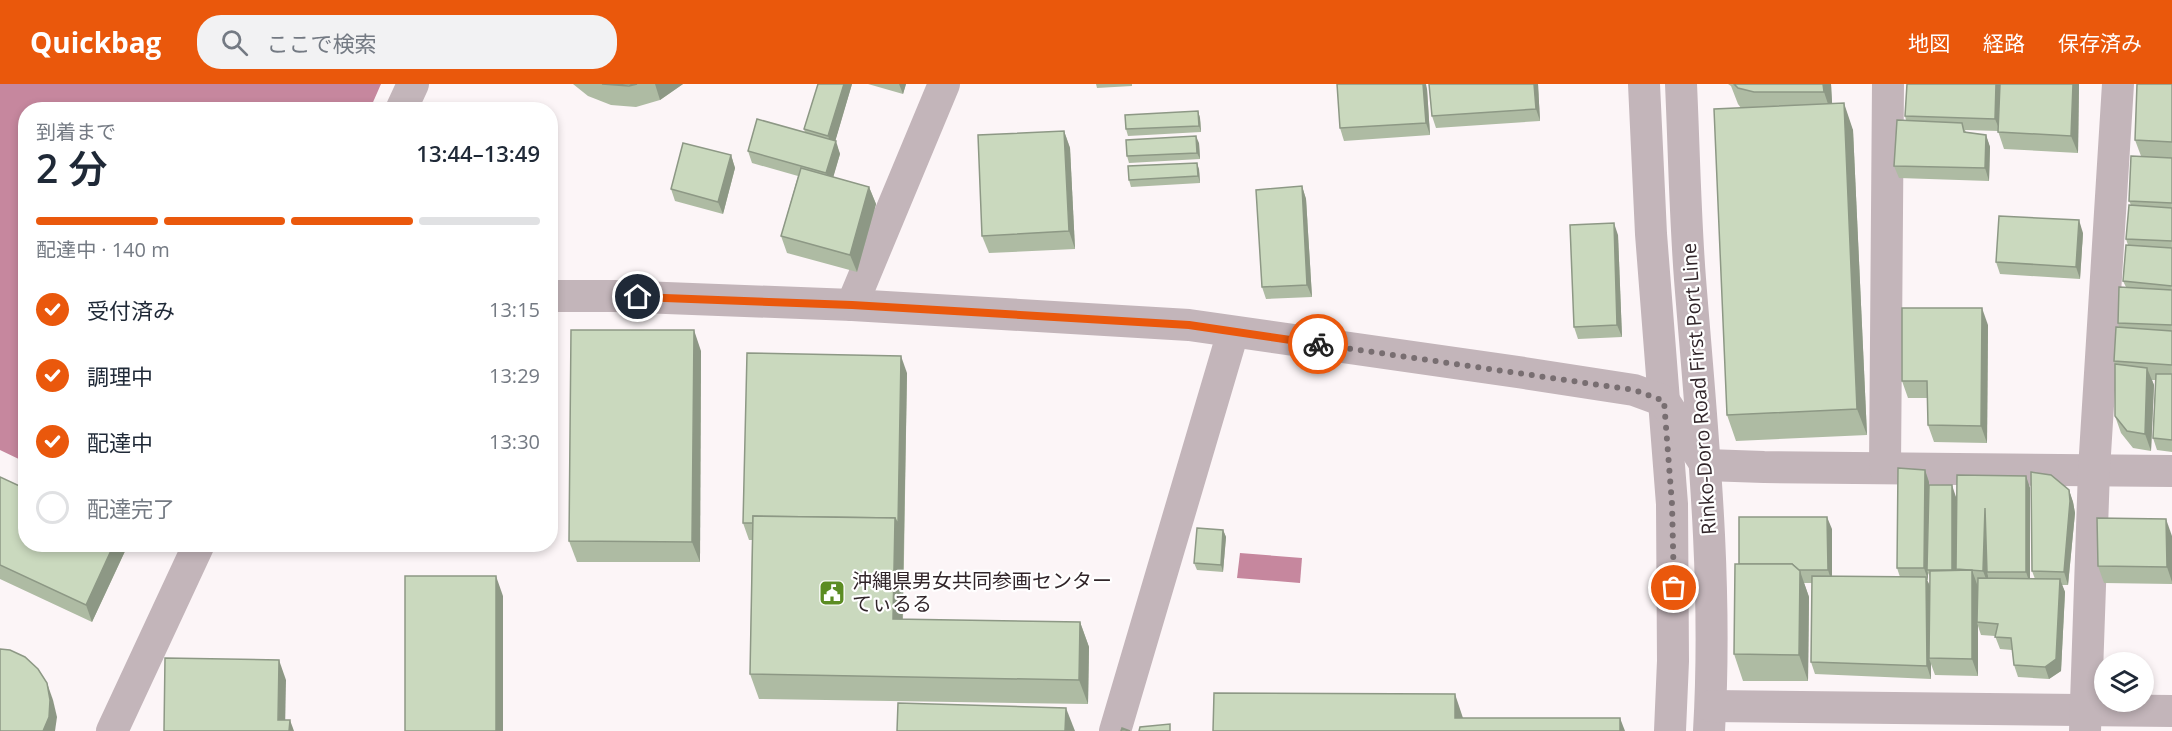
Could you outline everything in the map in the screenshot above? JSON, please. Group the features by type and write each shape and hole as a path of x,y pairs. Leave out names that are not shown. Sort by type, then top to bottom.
{"street":[{"path":"405,102 413,84"},
{"path":"852,305 944,84"},
{"name":"Rinko-Doro Road First Port Line","path":"1644,84 1651,234 1672,516 1673,650 1670,731"},
{"name":"Rinko-Doro Road First Port Line","path":"1681,84 1686,230 1706,465 1711,553 1710,719"},
{"path":"1885,468 1888,84"},
{"path":"2085,721 2094,470 2118,84"},
{"path":"558,296 852,305 1189,325 1623,388 1664,401 1706,465 2172,471"},
{"path":"1115,731 1233,332"},
{"path":"112,731 195,552"},
{"path":"1710,719 2085,721 2172,711"}],"shaded area":[{"path":"0,84 381,84 373,102 18,102 18,459 0,450"},
{"path":"1240,553 1302,558 1300,583 1237,578"}],"building":[{"path":"602,84 637,84 629,86"},
{"path":"818,84 844,84 828,136 804,129"},
{"path":"1337,84 1423,84 1426,123 1340,128"},
{"path":"1429,84 1534,84 1536,109 1432,116"},
{"path":"1734,84 1823,84 1824,92 1754,92 1738,88"},
{"path":"1907,84 1996,84 1995,119 1905,116"},
{"path":"2000,84 2073,84 2071,136 1998,132"},
{"path":"2137,84 2172,84 2172,142 2135,140"},
{"path":"1844,103 1857,409 1727,415 1714,109"},
{"path":"1198,111 1199,126 1126,129 1125,115"},
{"path":"757,119 836,141 826,173 748,151"},
{"path":"1897,120 1962,123 1964,132 1986,135 1985,168 1894,166"},
{"path":"1064,131 1069,231 982,236 978,135"},
{"path":"1196,136 1197,153 1127,156 1126,140"},
{"path":"683,143 731,155 718,202 671,189"},
{"path":"2131,156 2172,158 2172,203 2129,201"},
{"path":"1197,163 1198,176 1129,180 1128,166"},
{"path":"801,168 869,187 850,255 781,236"},
{"path":"1302,186 1307,285 1262,287 1256,190"},
{"path":"2129,205 2172,208 2172,241 2126,239"},
{"path":"1999,216 2079,220 2076,267 1996,262"},
{"path":"1614,223 1617,325 1574,327 1570,225"},
{"path":"2126,245 2172,248 2172,286 2123,281"},
{"path":"2119,287 2172,290 2172,325 2118,323"},
{"path":"1902,308 1982,308 1981,426 1928,425 1927,381 1902,381"},
{"path":"2116,327 2172,331 2172,365 2114,361"},
{"path":"571,330 694,330 692,542 569,541"},
{"path":"747,353 901,356 898,525 895,518 753,516 753,523 743,523"},
{"path":"2115,364 2147,368 2145,434 2127,431 2115,416"},
{"path":"2156,374 2172,374 2172,440 2153,438"},
{"path":"1898,468 1925,470 1924,568 1897,568"},
{"path":"2031,472 2051,475 2069,490 2064,572 2032,571"},
{"path":"1957,475 2026,476 2026,572 1987,572 1985,508 1983,571 1956,569"},
{"path":"0,477 18,485 18,552 110,552 86,605 0,565"},
{"path":"1929,485 1952,485 1952,570 1927,570"},
{"name":"沖縄県男女共同参画センター てぃるる","path":"753,516 895,518 893,619 1080,622 1079,680 750,674"},
{"path":"1739,517 1827,517 1828,570 1799,570 1792,564 1739,564"},
{"path":"2097,518 2166,519 2167,567 2098,566"},
{"path":"1197,528 1223,530 1221,565 1194,563"},
{"path":"1735,564 1792,564 1800,571 1799,655 1734,654"},
{"path":"1972,570 1972,659 1929,658 1930,571"},
{"path":"405,576 496,576 496,731 405,731"},
{"path":"1812,576 1926,577 1927,666 1811,662"},
{"path":"1978,578 2060,579 2056,659 2045,667 2014,665 2011,638 1995,637 1998,624 1977,622"},
{"path":"0,649 10,650 25,657 38,669 47,683 50,700 49,717 43,731 0,731"},
{"path":"165,658 279,660 278,720 290,720 289,731 164,731"},
{"path":"1214,693 1455,694 1455,718 1620,718 1620,731 1213,731"},
{"path":"898,703 1066,708 1065,731 897,731"},
{"path":"1170,724 1170,731 1139,731 1140,727"}],"way so far":[{"path":"1318,344 1634,390 1664,401 1672,504 1674,588"}],"place":[{"name":"沖縄県男女共同参画センター てぃるる","path":"832,593"}],"route":[{"path":"638,297 852,305 1189,325 1318,344"}]}
